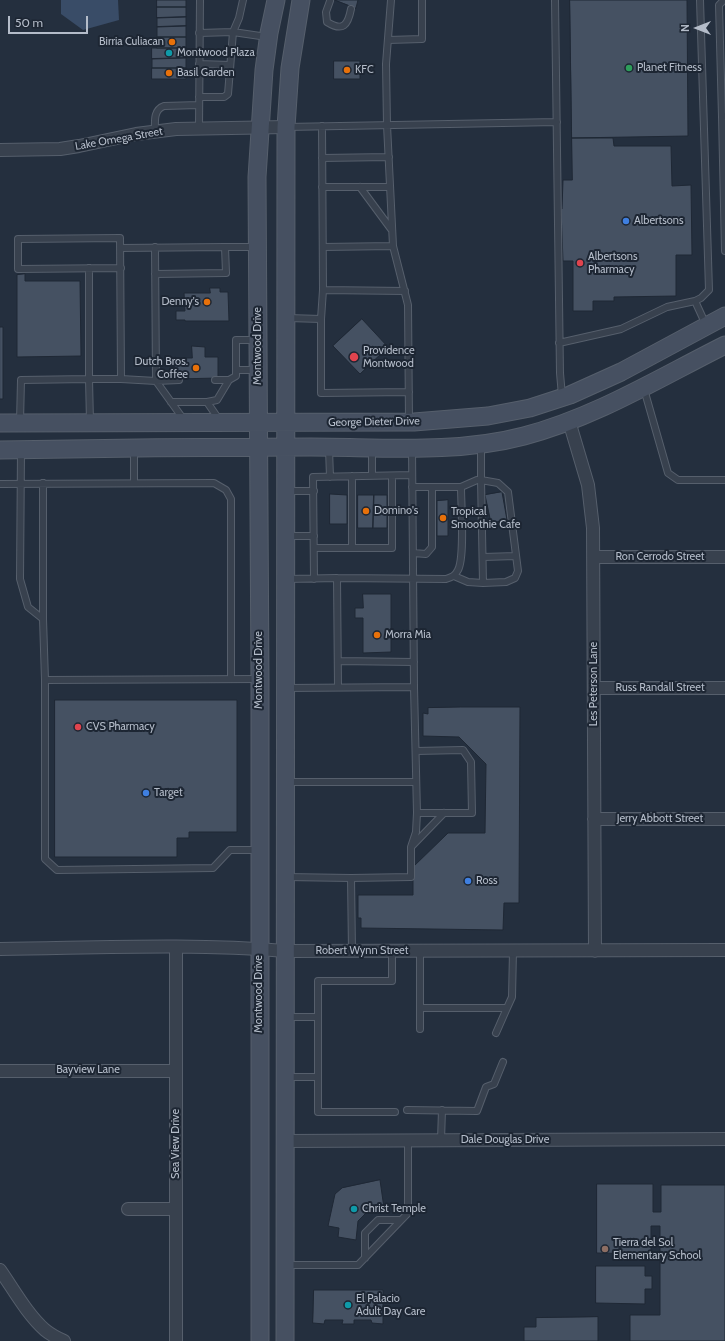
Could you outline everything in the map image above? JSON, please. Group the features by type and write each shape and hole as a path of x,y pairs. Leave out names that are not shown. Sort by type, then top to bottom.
{"main road":[{"name":"Montwood Drive","path":"260,1341 260,678 257,247 258,177 264,70 268,38 276,0"},
{"path":"290,0 289,19 295,33"},
{"path":"285,1341 286,127 290,68 301,0"},
{"name":"George Dieter Drive","path":"0,424 409,422 444,421 488,416 530,408 562,398 620,372 725,316"},
{"path":"0,450 259,447 444,447 481,444 524,436 569,421 615,402 725,345"},
{"path":"562,398 569,421"},
{"path":"20,423 20,449"},
{"path":"260,678 285,683"}],"street":[{"name":"Lake Omega Street","path":"0,150 60,149 136,134 199,128 286,127"},
{"name":"Les Peterson Lane","path":"569,421 588,485 592,514 594,557 595,688 595,951"},
{"name":"Ron Cerrodo Street","path":"594,557 725,557"},
{"name":"Russ Randall Street","path":"595,688 725,688"},
{"name":"Jerry Abbott Street","path":"594,819 725,819"},
{"name":"Robert Wynn Street","path":"0,949 176,948 259,949 285,951 725,950"},
{"name":"Sea View Drive","path":"176,948 176,1341"},
{"name":"Bayview Lane","path":"0,1071 176,1071"},
{"name":"Dale Douglas Drive","path":"286,1141 725,1139"},
{"path":"128,1209 176,1209"},
{"path":"0,1270 39,1324 45,1330 64,1341"}],"lane":[{"path":"199,128 200,0"},
{"path":"199,97 226,96 228,94 233,32 239,18 243,0"},
{"path":"391,0 386,64 387,125 393,246 408,305 409,422"},
{"path":"388,40 422,39 422,0"},
{"path":"555,0 559,343 562,398"},
{"path":"559,343 621,329 667,307 702,298 708,290 700,0"},
{"path":"724,0 719,5 724,117 725,251"},
{"path":"330,1 326,12 327,22 335,27 342,26 349,21 351,9"},
{"path":"199,33 233,32 268,38"},
{"path":"199,64 230,65"},
{"path":"155,132 156,114 160,107 199,105"},
{"path":"286,127 557,122"},
{"path":"322,126 323,290 321,319 321,393 409,392"},
{"path":"322,158 389,158"},
{"path":"322,187 390,187"},
{"path":"360,187 392,230"},
{"path":"121,268 18,269 18,239 120,238 121,268 121,379"},
{"path":"323,247 393,246"},
{"path":"155,247 156,381 186,423"},
{"path":"155,274 226,273 226,247"},
{"path":"120,248 257,247"},
{"path":"89,268 90,423"},
{"path":"323,290 405,291"},
{"path":"695,301 706,326"},
{"path":"286,318 321,319"},
{"path":"171,402 207,402 217,400 229,380 236,376 236,340 258,340"},
{"path":"236,370 258,370"},
{"path":"20,423 20,380 179,380"},
{"path":"215,380 229,380"},
{"path":"644,387 668,473 678,480 725,480"},
{"path":"207,402 222,423"},
{"path":"481,444 483,582"},
{"path":"329,447 330,477"},
{"path":"372,447 372,476"},
{"path":"285,877 411,877 411,847 416,832 417,814 414,687 412,447"},
{"path":"134,448 134,483"},
{"path":"20,449 20,579 28,607 43,619"},
{"path":"314,579 314,477 412,475"},
{"path":"352,476 352,548"},
{"path":"314,548 392,548 392,476"},
{"path":"412,487 461,487 477,480 482,480 498,483 508,492 518,571 515,578 506,582 468,582 454,576"},
{"path":"43,483 45,859 57,870 213,868 230,850 259,850"},
{"path":"0,484 214,483 226,490 231,499 231,679"},
{"path":"413,553 426,554 432,547 432,487"},
{"path":"286,579 446,579 454,576 459,570 461,556 461,487"},
{"path":"286,492 314,491"},
{"path":"286,536 314,536"},
{"path":"483,558 516,556"},
{"path":"337,578 338,687"},
{"path":"338,661 414,662"},
{"path":"45,680 260,678"},
{"path":"285,683 338,687 414,687"},
{"path":"416,751 463,750 471,762 472,813 417,814"},
{"path":"285,782 416,782"},
{"path":"411,847 444,813"},
{"path":"352,878 352,951"},
{"path":"392,951 392,981 318,981 318,1112 395,1112"},
{"path":"420,951 420,1029"},
{"path":"496,1033 512,997 513,951"},
{"path":"420,1008 507,1008"},
{"path":"286,1017 318,1017"},
{"path":"407,1110 477,1111 486,1087 494,1084 503,1062"},
{"path":"286,1077 318,1077"},
{"path":"441,1140 442,1110"},
{"path":"285,1264 358,1265 365,1258 408,1213 408,1140"},
{"path":"365,1258 364,1233 378,1220 400,1220"}],"water":[{"path":"61,0 118,0 119,20 83,30 61,14"}],"building":[{"path":"157,0 186,0 186,7 157,7"},
{"path":"335,0 358,0 356,8"},
{"name":"Planet Fitness","path":"570,0 687,0 688,136 572,138"},
{"path":"157,7 186,7 186,17 157,18"},
{"path":"186,17 186,26 157,27 157,18"},
{"path":"186,26 186,37 157,37 157,27"},
{"name":"Birria Culiacan","path":"157,37 186,37 186,48 157,48"},
{"path":"152,48 186,48 186,58 152,59"},
{"path":"186,58 186,68 152,68 152,59"},
{"name":"KFC","path":"334,61 360,61 360,79 334,79"},
{"name":"Basil Garden","path":"152,68 186,68 186,79 152,79"},
{"name":"Albertsons","path":"572,138 613,138 614,146 671,146 672,186 691,185 692,255 676,255 676,296 614,297 614,301 593,301 593,311 573,311 573,261 563,261 561,209 563,180 572,180"},
{"path":"25,274 25,281 80,281 81,356 17,357 17,275"},
{"name":"Denny's","path":"210,288 220,288 220,292 228,292 229,321 176,320 176,311 185,311 184,293 210,293"},
{"path":"362,319 388,347 360,374 333,346"},
{"path":"0,327 3,327 3,399 0,399"},
{"name":"Dutch Bros. Coffee","path":"192,346 205,347 205,357 218,357 218,378 175,379 175,358 192,358"},
{"path":"502,492 507,520 491,523 485,495"},
{"path":"330,494 347,495 347,524 330,524"},
{"name":"Domino's","path":"358,495 374,495 373,528 358,528"},
{"path":"374,495 387,495 387,528 373,528"},
{"name":"Tropical Smoothie Cafe","path":"448,500 448,536 437,536 437,501"},
{"name":"Morra Mia","path":"363,594 391,594 391,652 363,653 363,618 355,618 355,608 363,608"},
{"name":"Target","path":"55,700 237,700 237,832 189,832 189,838 177,838 177,857 55,857"},
{"path":"520,707 519,903 504,903 503,930 361,928 361,918 358,918 358,895 413,895 413,867 448,833 485,833 486,764 459,737 423,736 423,713 428,714 428,708"},
{"name":"Christ Temple","path":"380,1180 384,1208 369,1210 358,1221 356,1240 338,1237 339,1228 328,1226 335,1194 342,1188"},
{"path":"597,1184 653,1184 653,1212 661,1212 661,1185 725,1185 725,1341 630,1341 630,1315 660,1315 660,1226 651,1226 651,1254 597,1253"},
{"path":"596,1266 645,1266 645,1276 652,1276 652,1289 645,1289 645,1304 596,1303"},
{"name":"El Palacio Adult Day Care","path":"314,1290 383,1290 383,1324 372,1323 371,1320 354,1320 354,1324 342,1324 343,1320 325,1320 324,1324 313,1323"},
{"path":"598,1317 598,1341 524,1341 524,1327 536,1327 536,1318"}],"place":[{"name":"Birria Culiacan","path":"172,42"},
{"name":"Montwood Plaza","path":"169,53"},
{"name":"Planet Fitness","path":"629,68"},
{"name":"KFC","path":"347,70"},
{"name":"Basil Garden","path":"169,73"},
{"name":"Albertsons","path":"626,221"},
{"name":"Albertsons Pharmacy","path":"580,263"},
{"name":"Denny's","path":"207,302"},
{"name":"Providence Montwood","path":"354,357"},
{"name":"Dutch Bros. Coffee","path":"196,368"},
{"name":"Domino's","path":"366,511"},
{"name":"Tropical Smoothie Cafe","path":"443,518"},
{"name":"Morra Mia","path":"377,635"},
{"name":"CVS Pharmacy","path":"78,727"},
{"name":"Target","path":"146,793"},
{"name":"Ross","path":"468,881"},
{"name":"Christ Temple","path":"354,1209"},
{"name":"Tierra del Sol Elementary School","path":"605,1249"},
{"name":"El Palacio Adult Day Care","path":"348,1305"}]}
